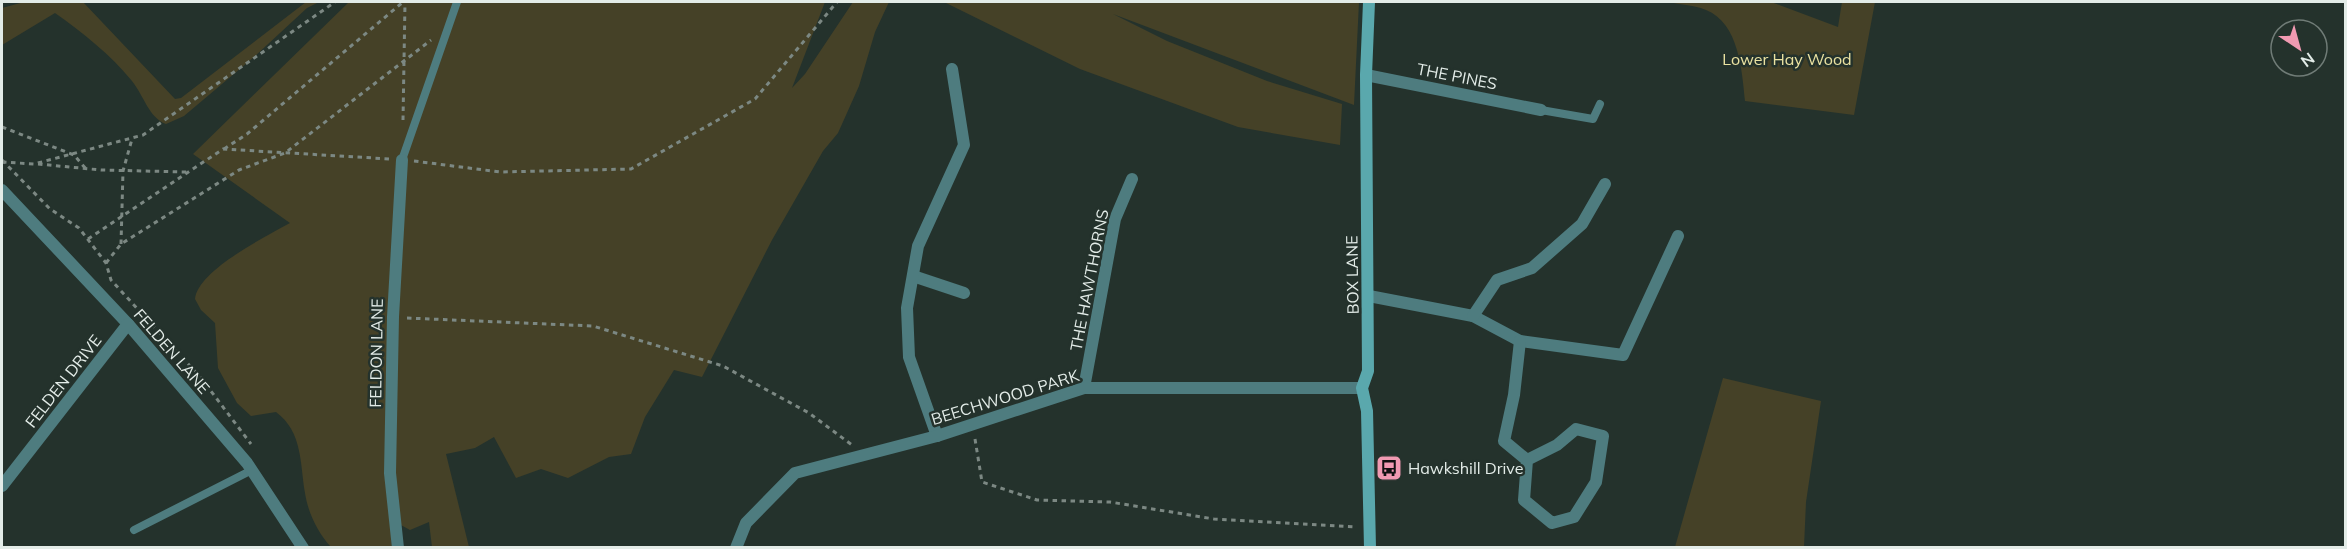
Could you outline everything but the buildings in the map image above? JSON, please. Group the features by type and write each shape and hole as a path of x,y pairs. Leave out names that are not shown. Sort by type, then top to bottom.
{"main road":[{"name":"BOX LANE","path":"1369,2 1366,75 1368,371 1362,388 1367,411 1370,548"}],"street":[{"path":"938,436 909,357 907,308 918,246 964,146 952,69"},
{"name":"THE PINES","path":"1366,75 1541,110"},
{"name":"FELDON LANE","path":"398,548 390,473 393,317 402,160"},
{"name":"THE HAWTHORNS","path":"1084,388 1115,219 1132,179"},
{"path":"1473,316 1497,280 1532,268 1582,224 1605,184"},
{"name":"FELDEN LANE","path":"2,190 128,324 252,470 303,548"},
{"path":"1369,296 1473,316 1520,340 1623,355 1678,236"},
{"path":"913,276 964,293"},
{"name":"FELDEN DRIVE","path":"2,486 128,324"},
{"path":"1520,340 1514,395 1504,441 1527,460"},
{"name":"BEECHWOOD PARK","path":"736,548 746,523 795,473 938,436 1084,388 1362,388"},
{"path":"1576,429 1603,436 1596,482 1574,517 1552,523 1524,500 1527,460 1557,445 1576,429"}],"lane":[{"path":"402,160 457,2"},
{"path":"1541,110 1593,119 1600,104"},
{"path":"134,530 252,470"}],"path":[{"path":"34,164 143,135 335,2"},
{"path":"403,126 404,2"},
{"path":"88,239 247,134 404,2"},
{"path":"223,149 402,160 500,172 631,169 756,99 837,2"},
{"path":"106,263 121,244 239,170 285,153 447,28"},
{"path":"2,127 74,155 86,169"},
{"path":"121,244 123,171 132,139"},
{"path":"2,162 123,171 189,172"},
{"path":"393,317 593,326 723,366 808,413 865,455"},
{"path":"973,424 982,482 1037,500 1110,502 1214,519 1370,528"}],"green space":[{"path":"24,2 83,2 175,99 181,98 306,2 319,2 307,8 254,57 184,116 166,124 155,117 132,81 106,53 55,13 2,45 2,8"},
{"path":"349,2 825,2 792,88 805,74 853,2 889,2 875,32 859,86 838,133 823,151 772,240 702,377 674,370 645,417 631,454 609,457 568,478 541,469 516,478 494,437 475,448 446,454 469,547 432,547 429,522 410,530 399,524 397,519 388,329 385,442 392,547 331,547 318,529 308,508 299,449 291,429 276,412 251,416 237,403 218,368 215,323 201,310 195,299 199,288 220,266 290,223 193,154"},
{"path":"944,2 1359,2 1354,105 1113,14 1167,41 1267,81 1342,104 1340,145 1238,127 1080,69"},
{"name":"Lower Hay Wood","path":"1669,2 1771,2 1838,27 1842,2 1875,2 1854,115 1745,101 1737,49 1726,25 1706,10"},
{"path":"1723,378 1821,401 1806,502 1804,547 1675,547"}],"place":[{"name":"Hawkshill Drive","path":"1389,468"}]}
